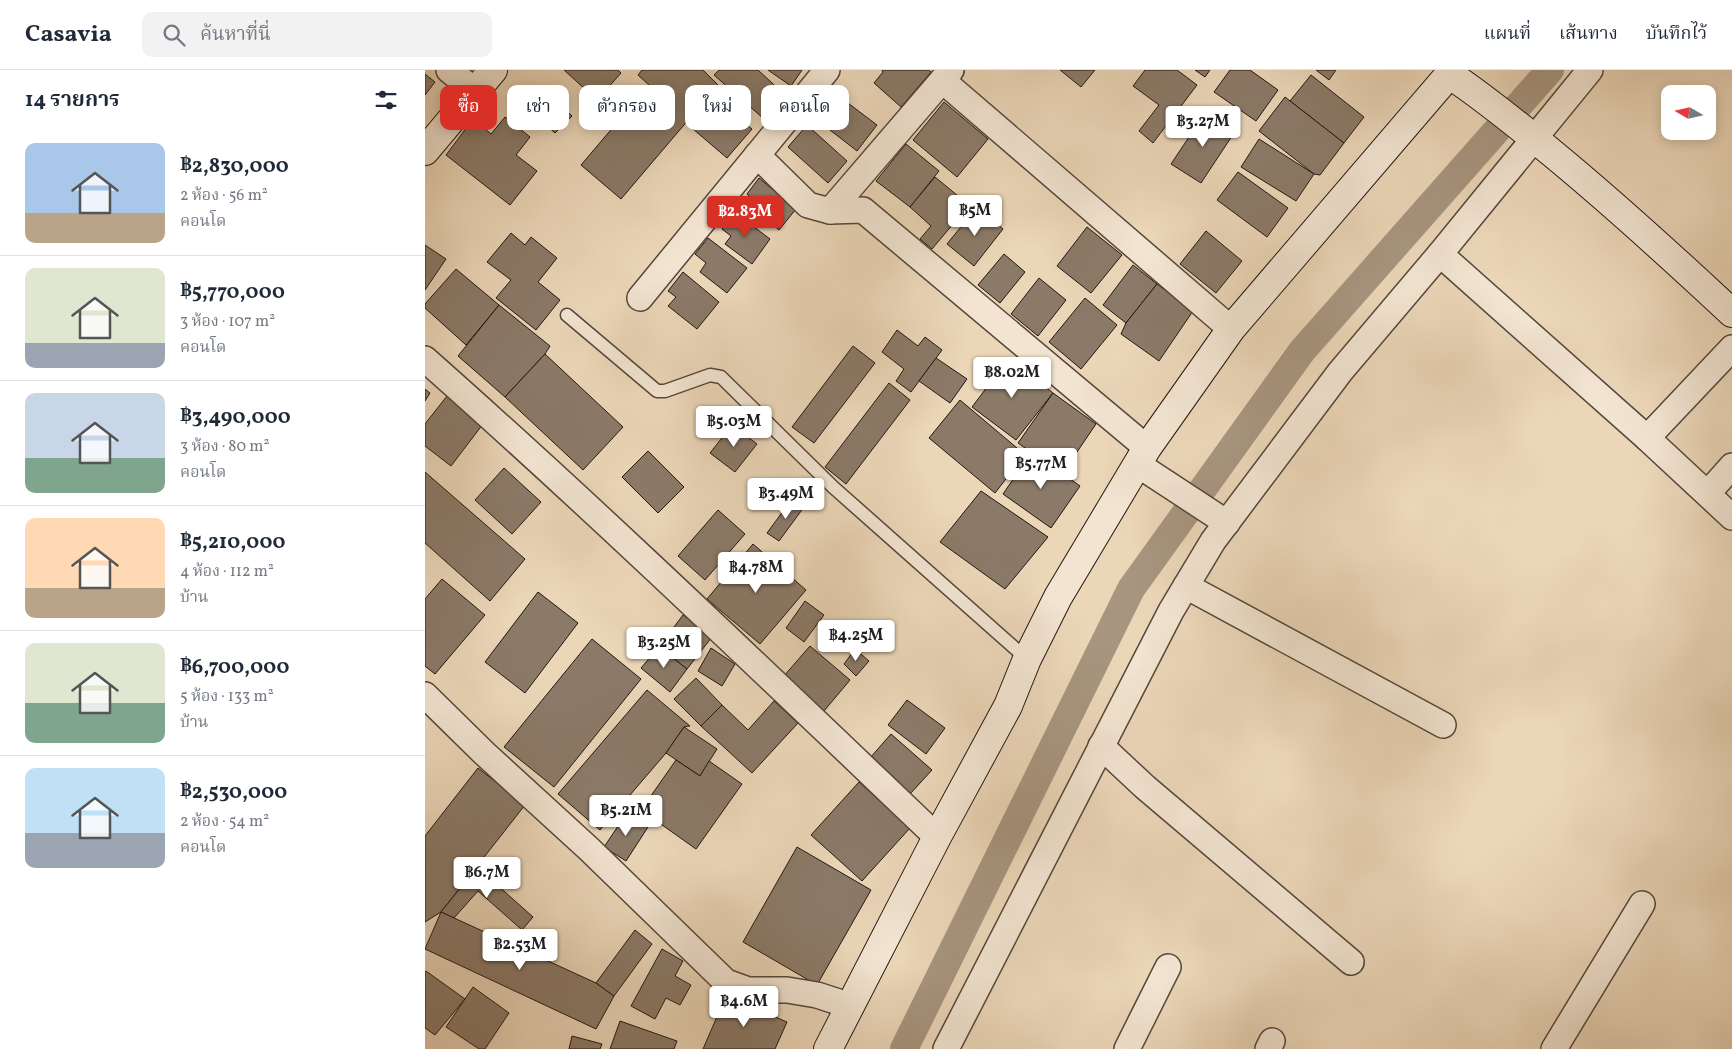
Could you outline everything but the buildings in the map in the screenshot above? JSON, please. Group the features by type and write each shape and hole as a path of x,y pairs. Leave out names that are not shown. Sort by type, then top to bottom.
{"street":[{"path":"449,70 468,85"},
{"path":"480,85 493,70"},
{"path":"640,298 827,70"},
{"path":"946,1049 1171,611 1213,541 1340,372 1440,254 1527,131 1590,70"},
{"path":"829,1049 937,837 1008,706 1027,659 1058,597 1142,456 1231,329 1448,71 1527,131 1598,191 1732,313"},
{"path":"830,211 947,76 1231,329"},
{"path":"425,151 442,130"},
{"path":"757,155 808,205 830,211 863,210 1142,456 1227,522"},
{"path":"1440,254 1647,438 1732,517"},
{"path":"1647,438 1732,348"},
{"path":"425,359 694,604 937,837"},
{"path":"1707,493 1732,466"},
{"path":"1186,586 1443,725"},
{"path":"425,695 727,982 748,990 787,990 817,995 851,1006"},
{"path":"1101,746 1145,787 1351,962"},
{"path":"1553,1049 1642,904"},
{"path":"1127,1049 1168,967"}],"lane":[{"path":"567,315 657,391 665,391 709,375 721,377 833,487 1027,659"}],"waterway":[{"path":"904,1049 1131,589 1302,351 1550,70"}]}
